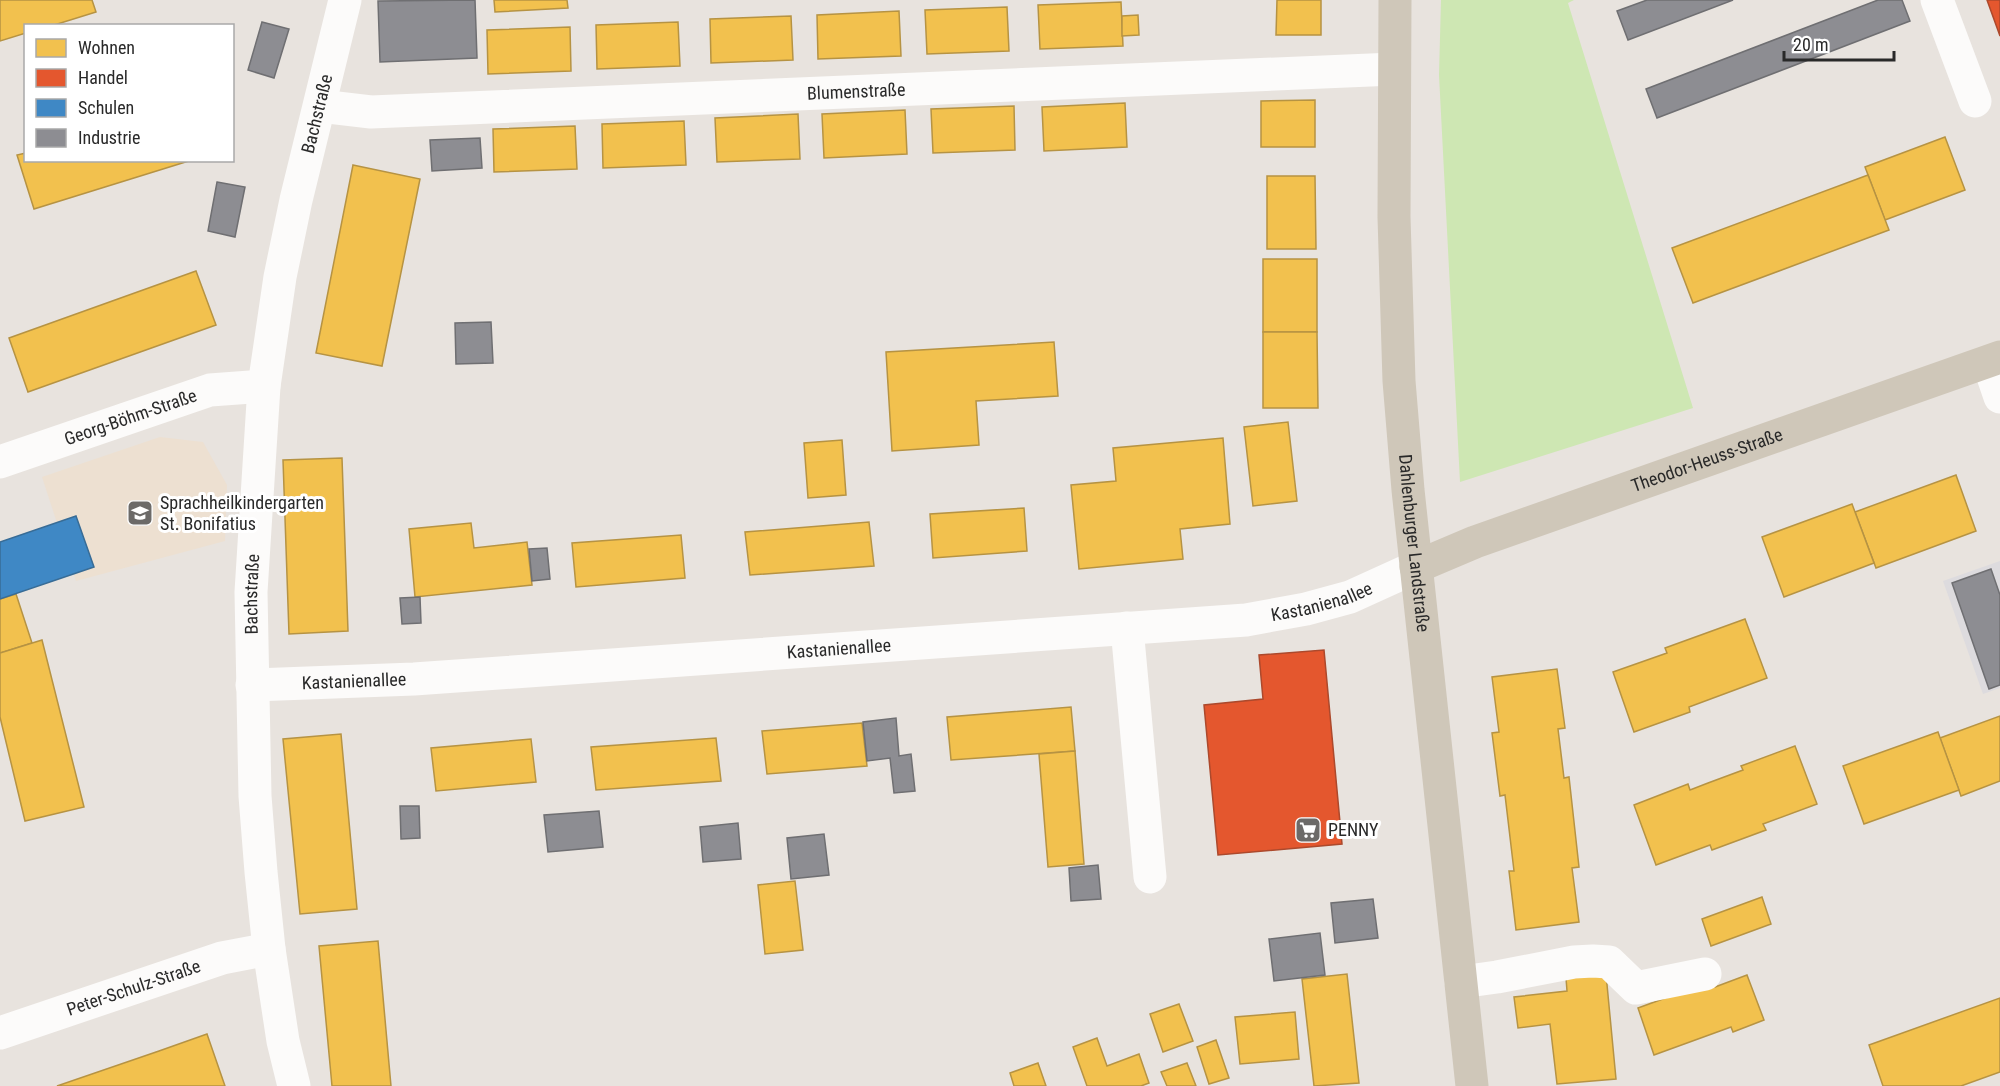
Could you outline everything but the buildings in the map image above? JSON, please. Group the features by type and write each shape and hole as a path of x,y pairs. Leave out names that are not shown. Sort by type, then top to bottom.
{"main road":[{"name":"Dahlenburger Landstraße","path":"1395,0 1394,216 1400,381 1416,567 1472,1086"},
{"name":"Theodor-Heuss-Straße","path":"1416,567 1474,542 1994,359"}],"street":[{"name":"Bachstraße","path":"294,1086 283,1041 269,949 255,796 251,592 264,386 280,277 345,0"},
{"path":"1937,0 1976,101"},
{"name":"Blumenstraße","path":"320,106 371,112 1394,69"},
{"path":"1994,359 2000,397"},
{"name":"Georg-Böhm-Straße","path":"0,462 210,390 264,386"},
{"name":"Kastanienallee","path":"252,685 414,679 1246,620 1306,609 1350,597 1416,567"},
{"path":"1128,628 1150,877"},
{"name":"Peter-Schulz-Straße","path":"0,1033 222,958 269,949"},
{"path":"1461,982 1574,962 1593,961 1609,962 1636,988 1705,974"}],"shaded area":[{"name":"Sprachheilkindergarten St. Bonifatius","path":"160,437 203,442 227,485 225,541 76,581 42,477"},
{"path":"2000,561 2000,688 1983,694 1943,581"}],"green space":[{"path":"1441,0 1574,0 1568,3 1693,408 1460,482 1439,75"}],"place":[{"name":"Sprachheilkindergarten St. Bonifatius","path":"140,513"},
{"name":"PENNY","path":"1308,830"}]}
